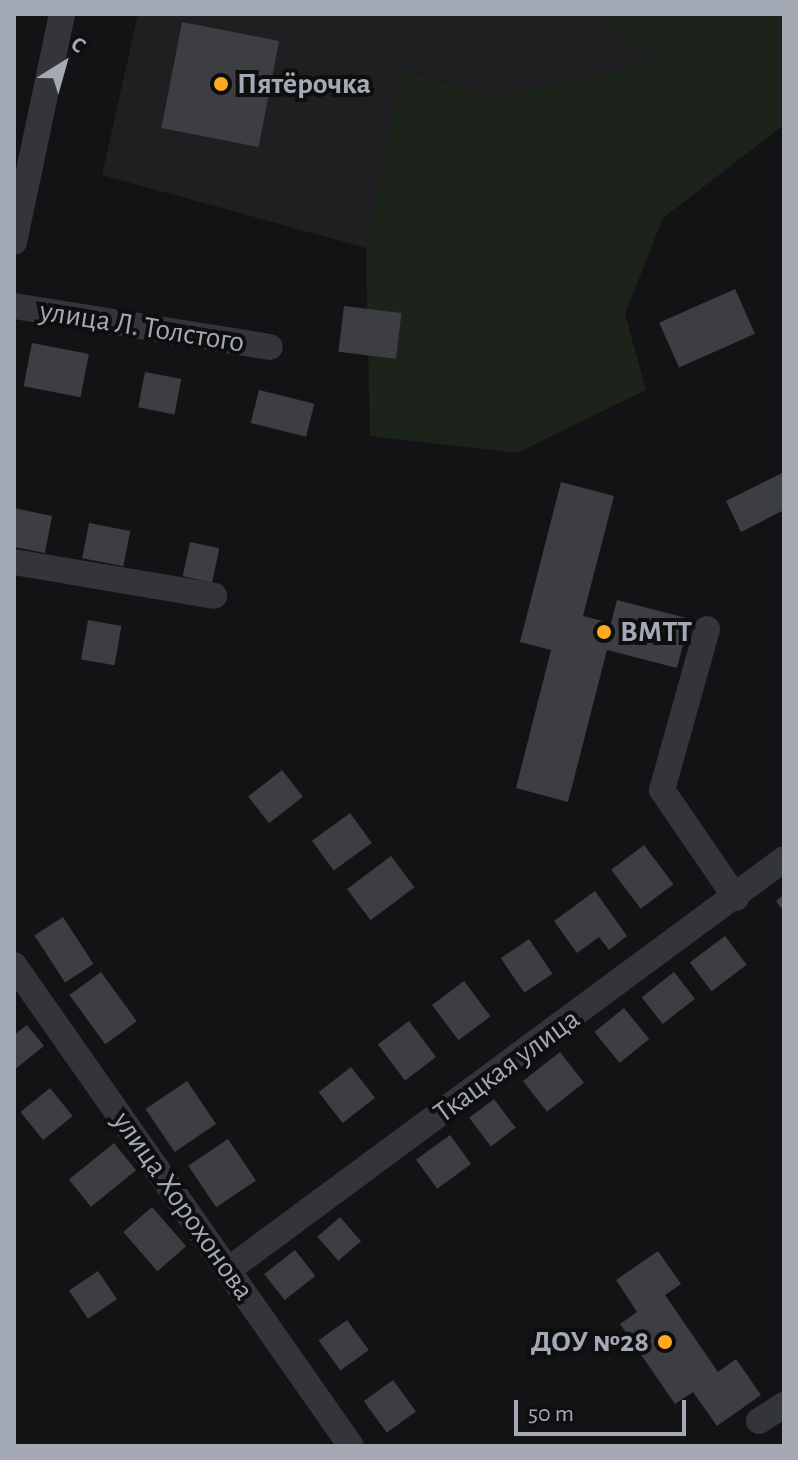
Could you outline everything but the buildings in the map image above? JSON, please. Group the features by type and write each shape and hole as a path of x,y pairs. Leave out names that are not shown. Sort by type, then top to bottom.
{"street":[{"path":"14,242 26,122 62,14"},
{"name":"улица Л. Толстого","path":"14,306 270,347"},
{"path":"14,562 214,596"},
{"path":"707,629 662,790 736,898"},
{"name":"Ткацкая улица","path":"228,1270 736,898 784,859"},
{"name":"улица Хорохонова","path":"14,965 351,1446"},
{"path":"759,1421 784,1405"}],"shaded area":[{"path":"138,14 598,14 658,62 495,96 403,69 366,248 102,175"},
{"path":"598,14 784,14 784,125 663,218 625,314 646,390 517,453 370,436 366,248 402,69 495,96 657,62"}],"place":[{"name":"Пятёрочка","path":"221,84"},
{"name":"ВМТТ","path":"604,632"},
{"name":"ДОУ №28","path":"665,1342"}]}
